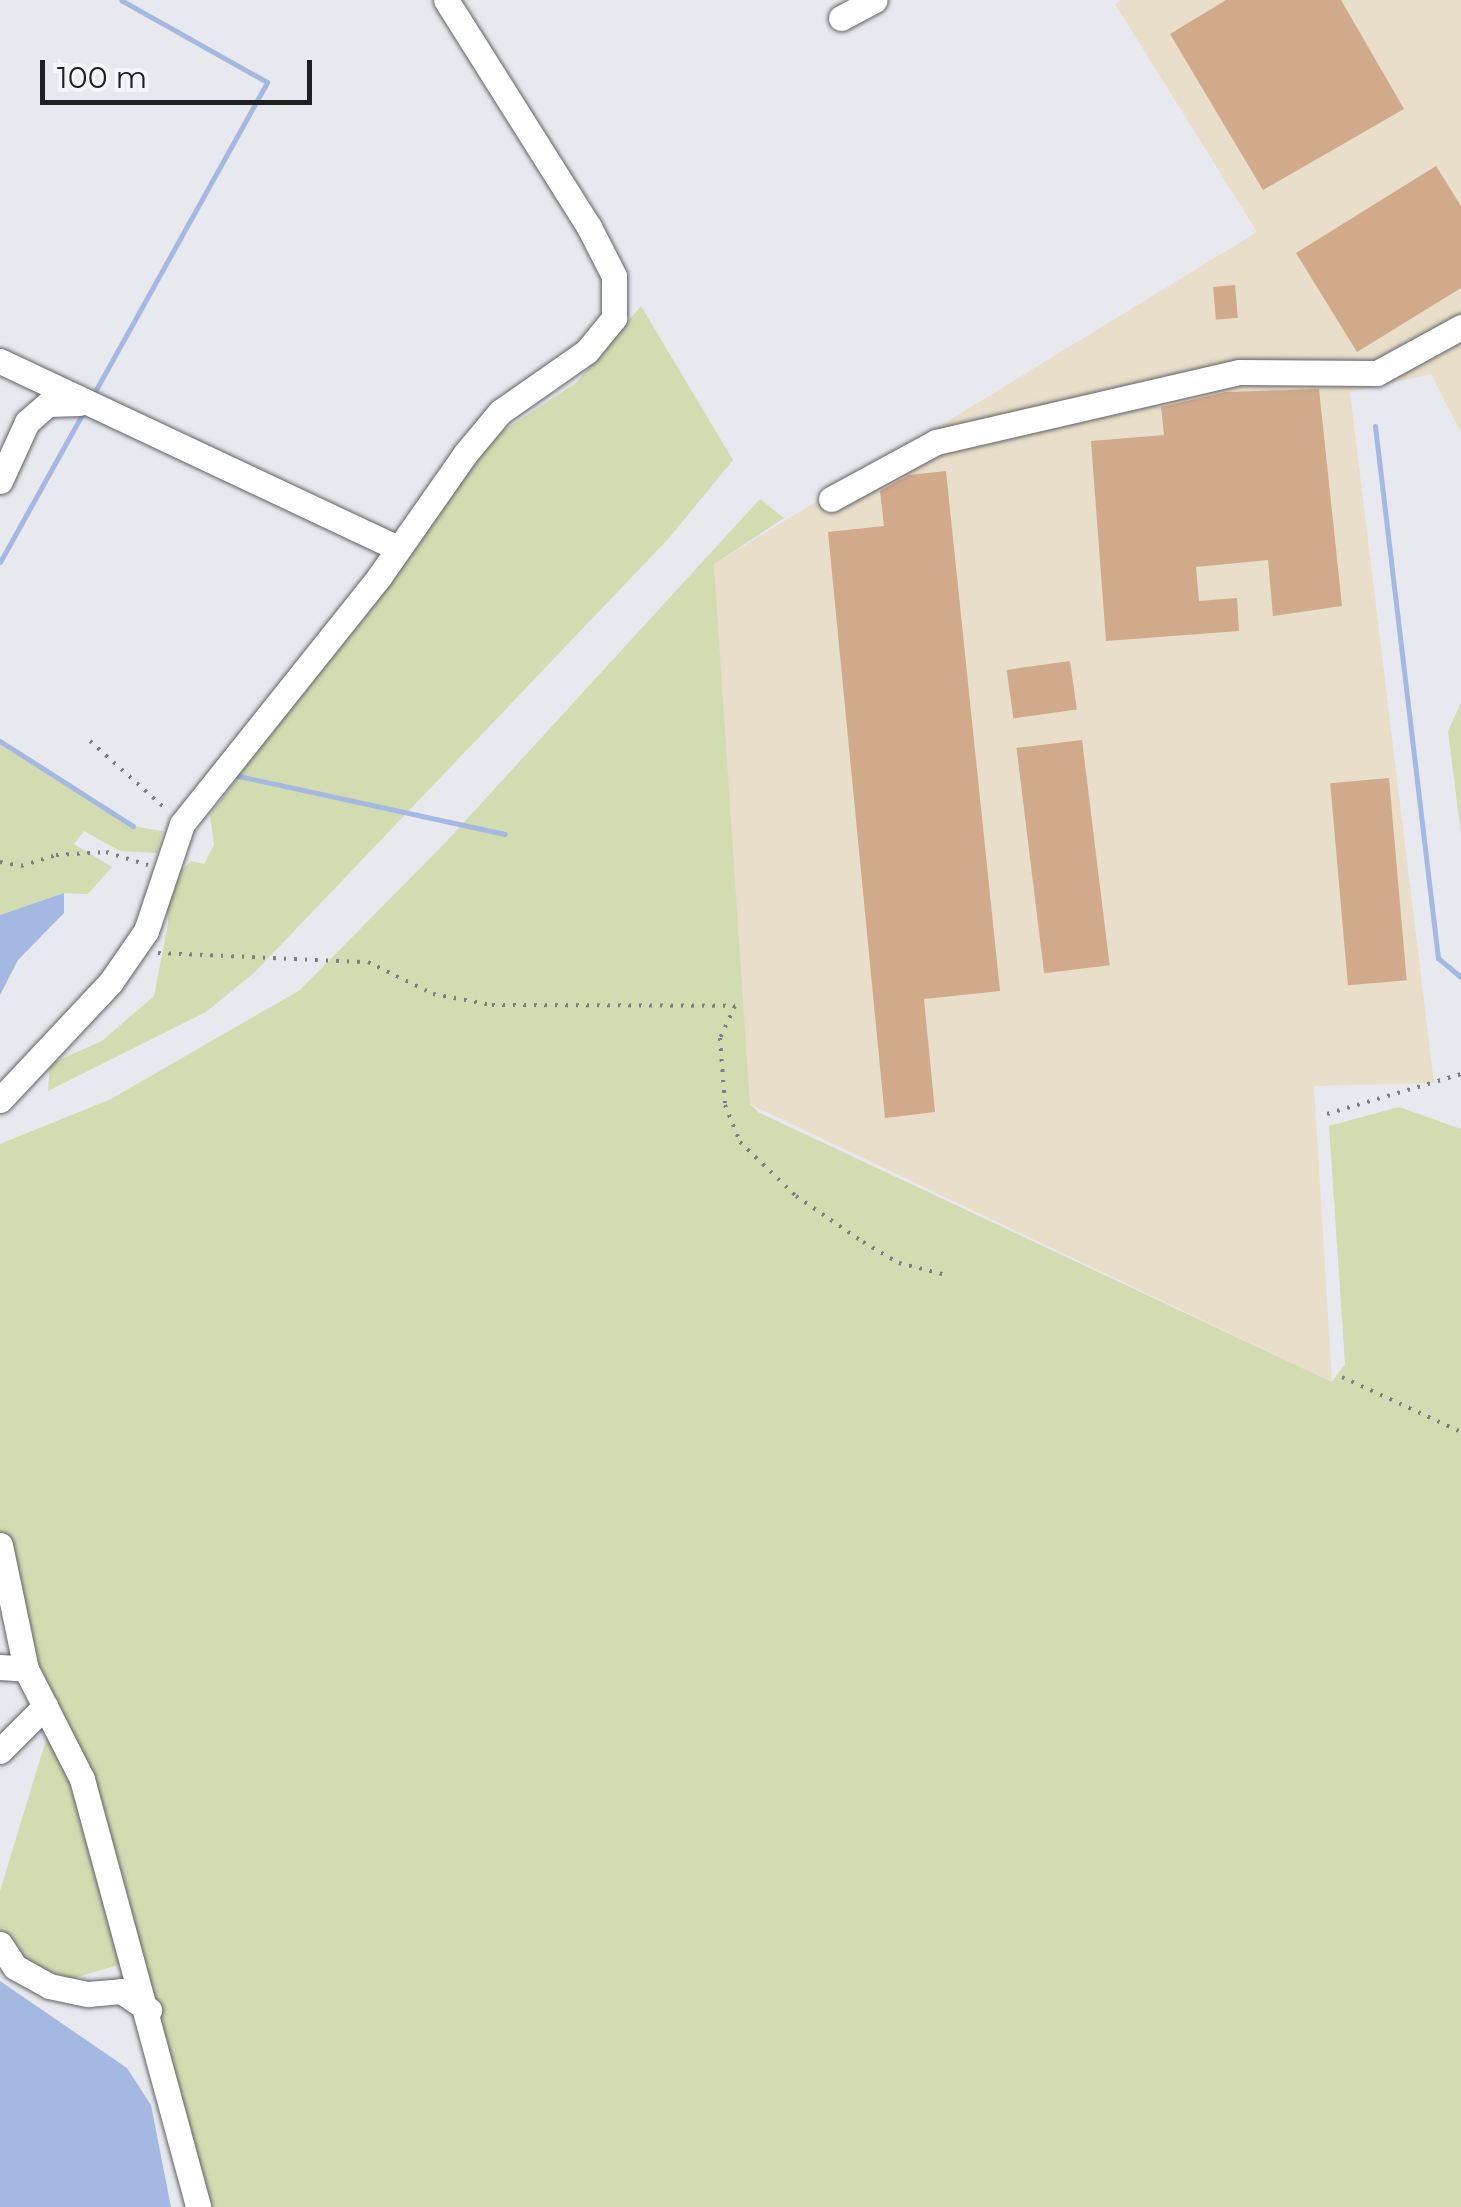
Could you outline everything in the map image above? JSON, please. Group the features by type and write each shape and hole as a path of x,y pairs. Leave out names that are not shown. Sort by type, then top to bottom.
{"street":[{"path":"0,1100 66,1034 133,950 158,902 162,869 182,824 500,412 607,333 617,301 614,276 589,227 446,0"},
{"path":"842,18 875,0"},
{"path":"831,499 936,442 1239,372 1377,373 1408,360 1461,327"},
{"path":"0,361 398,548"},
{"path":"0,481 27,422 48,404 84,403"},
{"path":"0,1545 13,1668"},
{"path":"0,1623 13,1668 45,1706 82,1778 149,2010 198,2207"},
{"path":"0,1751 45,1706"},
{"path":"0,1944 16,1967 49,1986 88,1994 122,1990 149,2010"}],"path":[{"path":"90,742 182,824"},
{"path":"0,862 21,866 56,855 106,852 162,869"},
{"path":"133,950 209,959 368,962 433,994 492,1005 735,1006 720,1038 725,1105 740,1142 796,1196 864,1242 899,1263 946,1275"},
{"path":"1326,1114 1461,1074"},
{"path":"1342,1376 1461,1432"}],"shaded area":[{"path":"1121,0 1461,0 1461,433 1431,374 1350,392 1434,1083 1314,1086 1332,1382 750,1104 714,564 1257,232 1115,4"}],"green space":[{"path":"641,306 733,460 669,538 255,972 206,1012 48,1091 50,1064 102,1041 154,996 168,924 165,887 191,861 204,864 214,845 210,815 486,442 576,383"},
{"path":"760,499 784,518 714,564 750,1104 758,1112 1332,1382 1345,1364 1329,1126 1399,1107 1461,1129 1461,2207 198,2207 143,1958 70,1979 0,1959 0,1891 52,1720 0,1545 0,1144 111,1099 300,990 444,844"},
{"path":"1461,703 1461,834 1448,731"},
{"path":"0,741 133,826 162,831 157,853 120,851 84,831 74,844 112,867 88,894 64,893 0,915"}],"water":[{"path":"64,893 64,913 18,960 0,995 0,915"},
{"path":"0,1981 127,2068 151,2105 171,2207 0,2207"}],"building":[{"path":"1226,0 1341,0 1404,109 1263,190 1170,34"},
{"path":"1436,166 1461,206 1461,288 1357,352 1296,253"},
{"path":"1235,285 1238,318 1216,320 1213,287"},
{"path":"1319,389 1342,606 1273,616 1268,560 1196,567 1199,601 1237,598 1239,631 1106,641 1091,441 1164,435 1161,407 1226,392"},
{"path":"946,471 1000,991 924,999 935,1112 885,1118 828,532 884,526 880,491 909,475"},
{"path":"1070,661 1077,710 1013,718 1007,670"},
{"path":"1082,740 1110,965 1044,973 1016,748"},
{"path":"1389,778 1407,980 1348,985 1330,783"}],"waterway":[{"path":"93,395 267,82 121,0"},
{"path":"0,562 85,409"},
{"path":"1375,426 1438,958 1461,977"},
{"path":"0,741 133,826"},
{"path":"234,775 505,834"}]}
